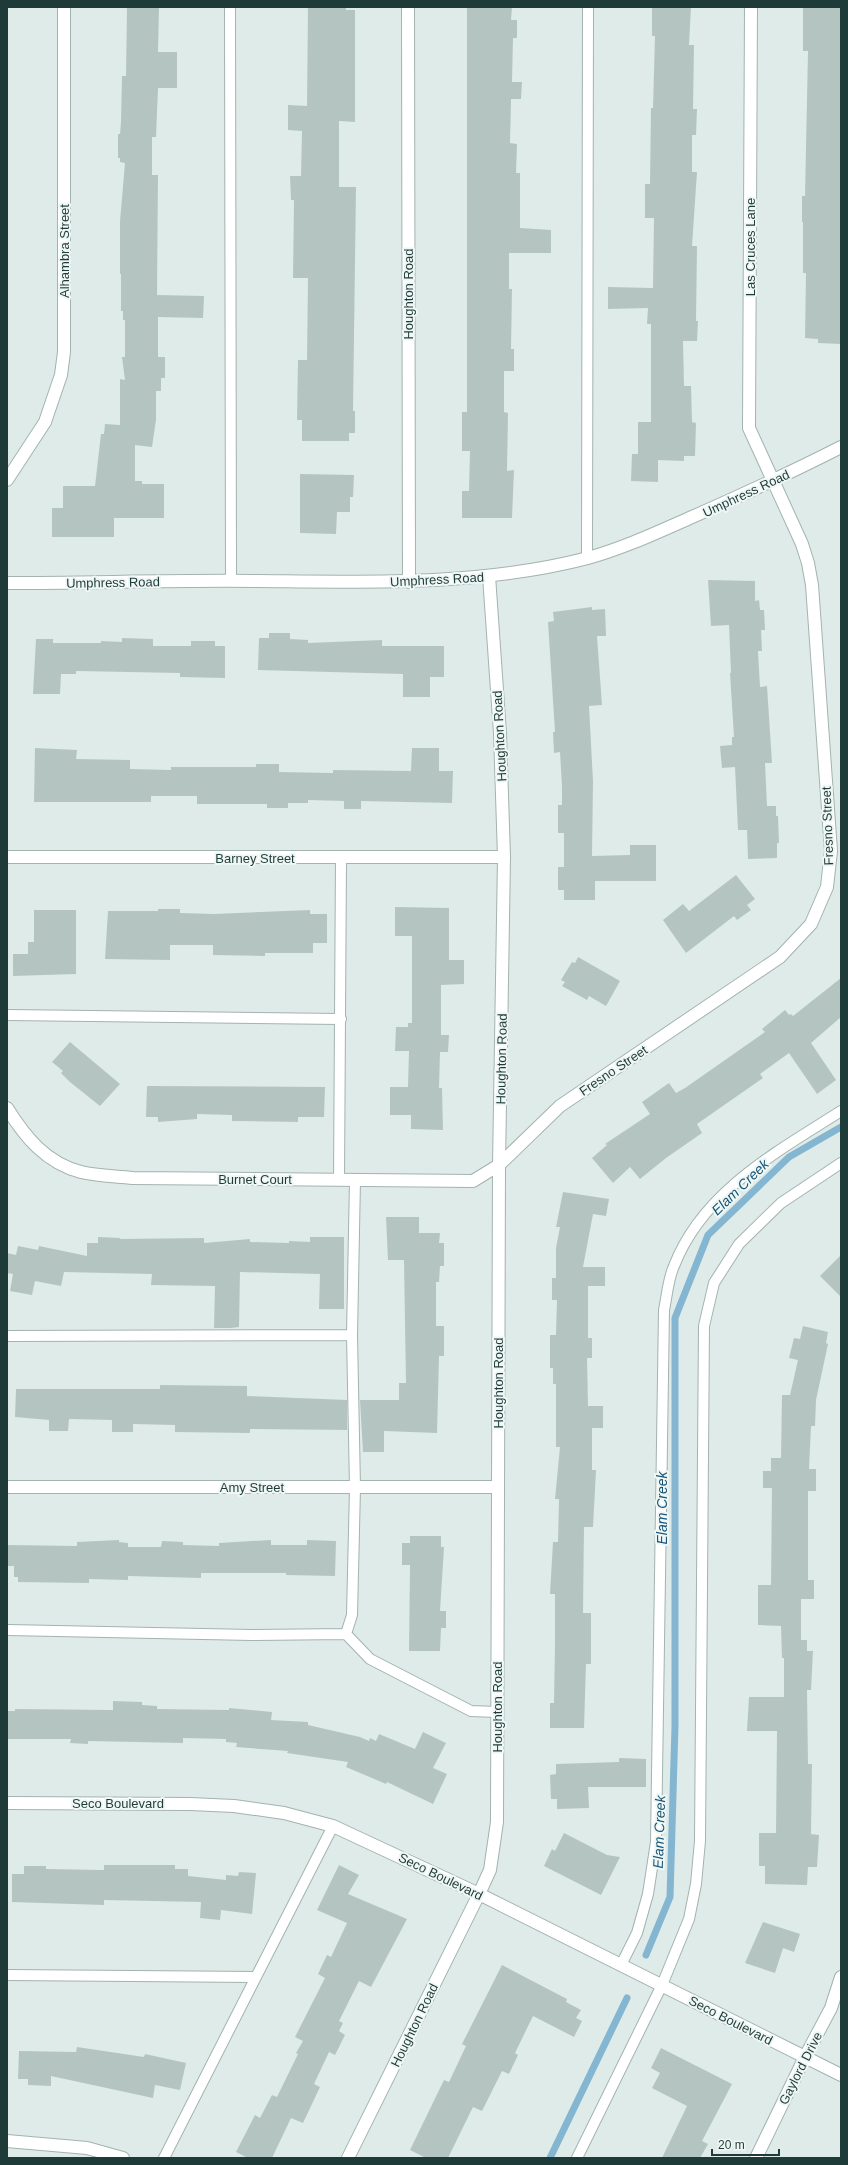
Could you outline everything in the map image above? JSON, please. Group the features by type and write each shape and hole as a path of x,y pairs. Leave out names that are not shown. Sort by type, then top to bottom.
{"street":[{"name":"Alhambra Street","path":"7,480 45,422 61,376 64,352 64,7"},
{"name":"Houghton Road","path":"408,7 409,582"},
{"name":"Las Cruces Lane","path":"751,7 749,428 773,481"},
{"name":"Umphress Road","path":"7,583 231,581 409,582 488,576 540,569 586,558 634,543 773,481 841,447"},
{"name":"Fresno Street","path":"499,1165 560,1106 780,957 811,924 827,887 831,851 812,585 808,563 802,544 773,481"},
{"name":"Houghton Road","path":"348,2158 490,1870 497,1822 499,1165 504,857 500,733 488,576"},
{"name":"Barney Street","path":"7,857 504,857"},
{"name":"Burnet Court","path":"7,1108 21,1132 46,1157 81,1172 133,1178 473,1181 499,1165"},
{"name":"Amy Street","path":"7,1487 498,1487"},
{"name":"Seco Boulevard","path":"7,1803 190,1804 234,1806 284,1813 333,1826 479,1894 841,2074"},
{"name":"Gaylord Drive","path":"756,2158 805,2056 831,2008 841,1977"},
{"path":"7,2141 87,2148 123,2158"}],"lane":[{"path":"230,7 231,581"},
{"path":"586,558 588,7"},
{"path":"339,1180 341,858"},
{"path":"7,1015 341,1019"},
{"path":"621,1965 637,1933 648,1894 656,1842 664,1310 674,1266 695,1228 726,1191 749,1170 841,1111"},
{"path":"577,2158 662,1985 689,1919 696,1884 700,1841 704,1326 714,1283 739,1244 781,1203 841,1163"},
{"path":"346,1634 352,1615 355,1488 352,1334 356,1180"},
{"path":"7,1336 352,1334"},
{"path":"7,1630 252,1635 346,1634 370,1659 471,1711 497,1712"},
{"path":"164,2158 333,1826"},
{"path":"7,1975 256,1977"}],"building":[{"path":"127,7 159,7 158,52 177,52 177,88 158,88 156,137 152,137 152,175 158,175 157,295 204,296 203,318 158,317 158,357 165,357 165,378 161,378 161,391 156,391 156,420 152,447 135,445 135,481 142,481 142,484 164,484 164,518 114,518 114,537 52,537 52,508 63,508 63,486 95,486 101,434 104,434 105,424 120,425 120,379 125,380 122,357 125,357 125,320 123,320 123,311 121,311 120,221 125,163 120,162 120,158 118,158 118,134 120,134 121,122 122,76 126,76"},
{"path":"308,7 346,7 346,10 355,10 355,122 339,121 339,187 356,187 353,411 355,411 355,433 349,433 349,441 302,441 302,420 297,420 298,360 307,360 308,278 293,278 294,200 291,200 290,176 301,176 302,131 288,130 288,105 307,106"},
{"path":"467,7 512,7 511,20 517,20 517,38 513,38 512,82 522,82 521,99 511,99 510,143 517,144 516,173 520,173 520,228 551,230 551,253 509,253 509,289 512,289 511,349 514,349 514,371 504,371 504,412 508,413 507,471 514,470 512,518 462,518 462,491 469,491 470,451 462,451 462,412 467,412"},
{"path":"652,7 691,7 689,45 694,45 693,109 697,109 696,135 692,135 692,172 697,172 692,246 697,246 697,341 683,341 684,386 691,386 692,422 696,423 695,456 684,456 684,461 658,460 658,482 631,481 632,454 638,454 638,422 651,422 651,324 647,324 648,308 608,309 608,287 653,288 654,218 645,218 645,184 650,184 651,108 653,108 655,36 652,36"},
{"path":"803,7 841,8 841,344 818,343 818,339 805,338 806,273 803,273 802,196 805,196 808,51 803,51"},
{"path":"300,474 354,475 353,497 350,497 350,512 337,512 336,534 300,533"},
{"path":"708,580 755,581 755,601 759,600 760,610 764,610 765,630 761,630 762,651 758,651 760,687 767,686 772,763 765,763 767,806 776,806 776,816 778,816 779,843 777,843 777,858 748,859 747,830 738,830 735,767 722,768 720,746 732,745 732,737 734,737 729,625 711,626"},
{"path":"592,607 592,610 605,609 606,636 597,636 602,705 589,706 593,781 592,856 630,855 630,845 656,845 656,881 595,881 595,900 564,900 564,890 558,890 558,867 564,867 564,833 558,833 558,805 562,805 562,786 560,752 554,753 553,732 555,732 548,622 554,621 553,612"},
{"path":"269,633 290,633 290,639 308,640 308,643 382,640 382,646 444,646 444,677 430,677 430,697 403,697 403,674 258,670 259,638 269,638"},
{"path":"122,638 153,639 153,646 191,646 191,641 215,641 215,646 225,646 225,678 180,677 180,673 76,671 76,674 61,674 60,694 33,694 36,639 53,639 53,643 101,643 101,641 122,642"},
{"path":"35,748 77,750 76,759 130,760 130,769 171,770 171,767 256,767 256,764 279,764 279,772 333,773 333,770 411,771 412,748 439,748 439,771 453,771 452,803 361,801 361,809 344,809 344,801 308,800 308,803 288,803 288,808 267,808 267,804 197,804 197,796 151,796 151,802 34,802"},
{"path":"736,875 755,899 747,905 751,910 737,920 734,916 686,953 663,920 683,904 689,911"},
{"path":"395,907 449,908 449,960 464,960 464,984 441,985 441,1035 449,1035 448,1052 440,1052 439,1088 442,1088 443,1130 411,1129 411,1115 390,1115 390,1087 408,1087 409,1051 395,1051 396,1027 408,1027 408,1023 412,1023 412,936 395,936"},
{"path":"158,909 180,909 180,913 214,914 310,910 310,914 327,914 327,943 313,943 313,953 265,953 265,956 213,955 213,945 170,945 170,960 105,959 108,911 158,911"},
{"path":"34,910 76,910 76,974 13,976 13,954 28,954 28,942 34,942"},
{"path":"578,957 620,981 606,1006 589,996 587,1000 562,986 565,982 561,980 572,962 575,963"},
{"path":"841,978 841,1017 811,1043 836,1080 817,1094 789,1053 760,1074 763,1078 697,1124 702,1133 666,1158 640,1179 630,1167 613,1183 592,1158 607,1145 605,1144 650,1114 642,1102 669,1083 676,1093 685,1088 765,1032 762,1029 785,1010 789,1015 791,1014 793,1016"},
{"path":"70,1042 120,1084 100,1106 70,1082 61,1073 63,1071 52,1062"},
{"path":"147,1086 325,1087 324,1117 298,1117 298,1122 232,1121 232,1115 197,1114 197,1119 158,1122 158,1117 146,1117"},
{"path":"563,1192 609,1199 606,1216 593,1214 583,1267 605,1267 605,1286 588,1286 588,1338 592,1338 592,1358 587,1358 588,1406 603,1406 603,1428 592,1428 592,1470 596,1470 593,1527 584,1527 583,1613 591,1613 591,1664 586,1664 584,1728 550,1728 550,1703 554,1703 555,1594 550,1594 553,1542 558,1542 559,1499 555,1499 560,1447 556,1447 556,1384 553,1384 553,1368 550,1368 550,1335 556,1335 557,1300 552,1300 552,1278 556,1278 556,1248 560,1227 556,1227"},
{"path":"386,1217 419,1217 419,1233 440,1233 439,1243 444,1243 444,1266 440,1266 439,1282 436,1282 436,1326 444,1326 444,1356 439,1356 437,1433 384,1431 384,1452 363,1452 360,1400 399,1400 399,1383 406,1383 404,1260 388,1260"},
{"path":"98,1237 120,1239 204,1238 204,1243 250,1239 250,1242 289,1243 289,1241 310,1242 310,1237 344,1237 344,1309 319,1309 320,1274 240,1272 239,1327 231,1328 214,1328 215,1286 151,1285 152,1274 64,1272 61,1286 35,1281 32,1295 10,1291 13,1274 7,1273 7,1253 16,1255 18,1246 38,1250 39,1246 87,1256 87,1243 98,1243"},
{"path":"841,1255 841,1297 820,1276"},
{"path":"803,1326 828,1332 826,1343 828,1344 816,1400 815,1426 811,1426 809,1469 816,1469 816,1491 808,1491 808,1580 814,1580 814,1599 801,1599 801,1640 807,1640 807,1651 813,1651 811,1690 807,1690 808,1764 812,1764 811,1834 819,1835 817,1867 808,1867 807,1885 765,1884 765,1866 759,1866 759,1833 776,1833 777,1731 747,1731 749,1697 784,1697 784,1658 782,1658 781,1626 758,1625 758,1585 771,1585 772,1488 763,1488 763,1471 771,1471 771,1458 781,1458 782,1395 790,1395 798,1360 789,1358 794,1338 800,1339"},
{"path":"160,1385 247,1386 247,1396 347,1400 347,1430 250,1429 250,1433 175,1432 175,1425 133,1424 133,1432 112,1432 112,1420 69,1419 68,1431 49,1431 49,1420 15,1417 16,1389 160,1389"},
{"path":"410,1536 441,1536 441,1547 444,1547 440,1611 446,1611 446,1628 441,1628 440,1651 409,1651 410,1565 402,1565 402,1543 410,1543"},
{"path":"119,1540 119,1542 128,1543 128,1547 161,1547 162,1541 183,1542 183,1545 219,1546 219,1543 271,1540 271,1545 307,1545 307,1540 336,1541 335,1576 286,1575 286,1573 201,1573 201,1578 128,1576 128,1580 89,1579 89,1583 18,1582 18,1577 14,1577 14,1566 8,1566 8,1545 77,1546 77,1542"},
{"path":"113,1701 142,1702 142,1705 157,1706 157,1709 229,1710 229,1708 272,1712 271,1720 308,1722 308,1725 360,1737 369,1741 370,1738 376,1741 379,1734 415,1749 423,1732 446,1743 433,1768 447,1774 433,1804 387,1782 386,1784 346,1767 348,1762 287,1753 288,1751 236,1747 237,1743 226,1742 226,1739 183,1738 183,1743 88,1741 88,1744 70,1743 71,1739 7,1739 7,1711 15,1711 15,1709 113,1710"},
{"path":"619,1758 646,1759 646,1787 588,1787 589,1808 557,1809 557,1799 551,1799 550,1775 556,1774 556,1764 619,1762"},
{"path":"564,1833 607,1855 620,1857 601,1895 544,1866 552,1849 555,1851"},
{"path":"104,1865 175,1865 175,1869 188,1869 188,1876 226,1880 226,1875 238,1876 239,1872 256,1873 252,1914 221,1910 220,1920 200,1918 201,1902 104,1900 104,1905 12,1902 12,1874 24,1874 24,1866 46,1866 46,1869 104,1870"},
{"path":"339,1865 359,1875 348,1894 407,1919 371,1987 359,1981 339,2021 343,2023 339,2031 345,2035 335,2055 329,2052 314,2084 320,2087 303,2123 291,2118 272,2158 248,2158 236,2152 255,2115 260,2118 272,2095 277,2097 298,2054 296,2053 303,2041 295,2037 325,1978 318,1974 327,1955 331,1957 347,1923 317,1910"},
{"path":"763,1922 800,1934 794,1952 783,1948 775,1973 745,1963"},
{"path":"502,1965 567,1999 566,2002 581,2010 576,2018 582,2021 574,2037 533,2016 515,2053 518,2055 509,2074 502,2071 482,2111 473,2107 448,2158 426,2158 410,2150 444,2080 449,2082 466,2046 462,2044"},
{"path":"77,2047 144,2057 145,2054 186,2063 180,2090 155,2085 153,2098 51,2076 51,2086 28,2085 28,2079 18,2079 19,2051 76,2052"},
{"path":"661,2048 732,2084 702,2141 708,2144 700,2158 662,2158 687,2106 652,2088 660,2073 651,2068"}],"waterway":[{"name":"Elam Creek","path":"646,1955 670,1897 675,1726 675,1318 708,1235 789,1157 841,1127"},
{"name":"Elam Creek","path":"550,2158 627,1998"}]}
